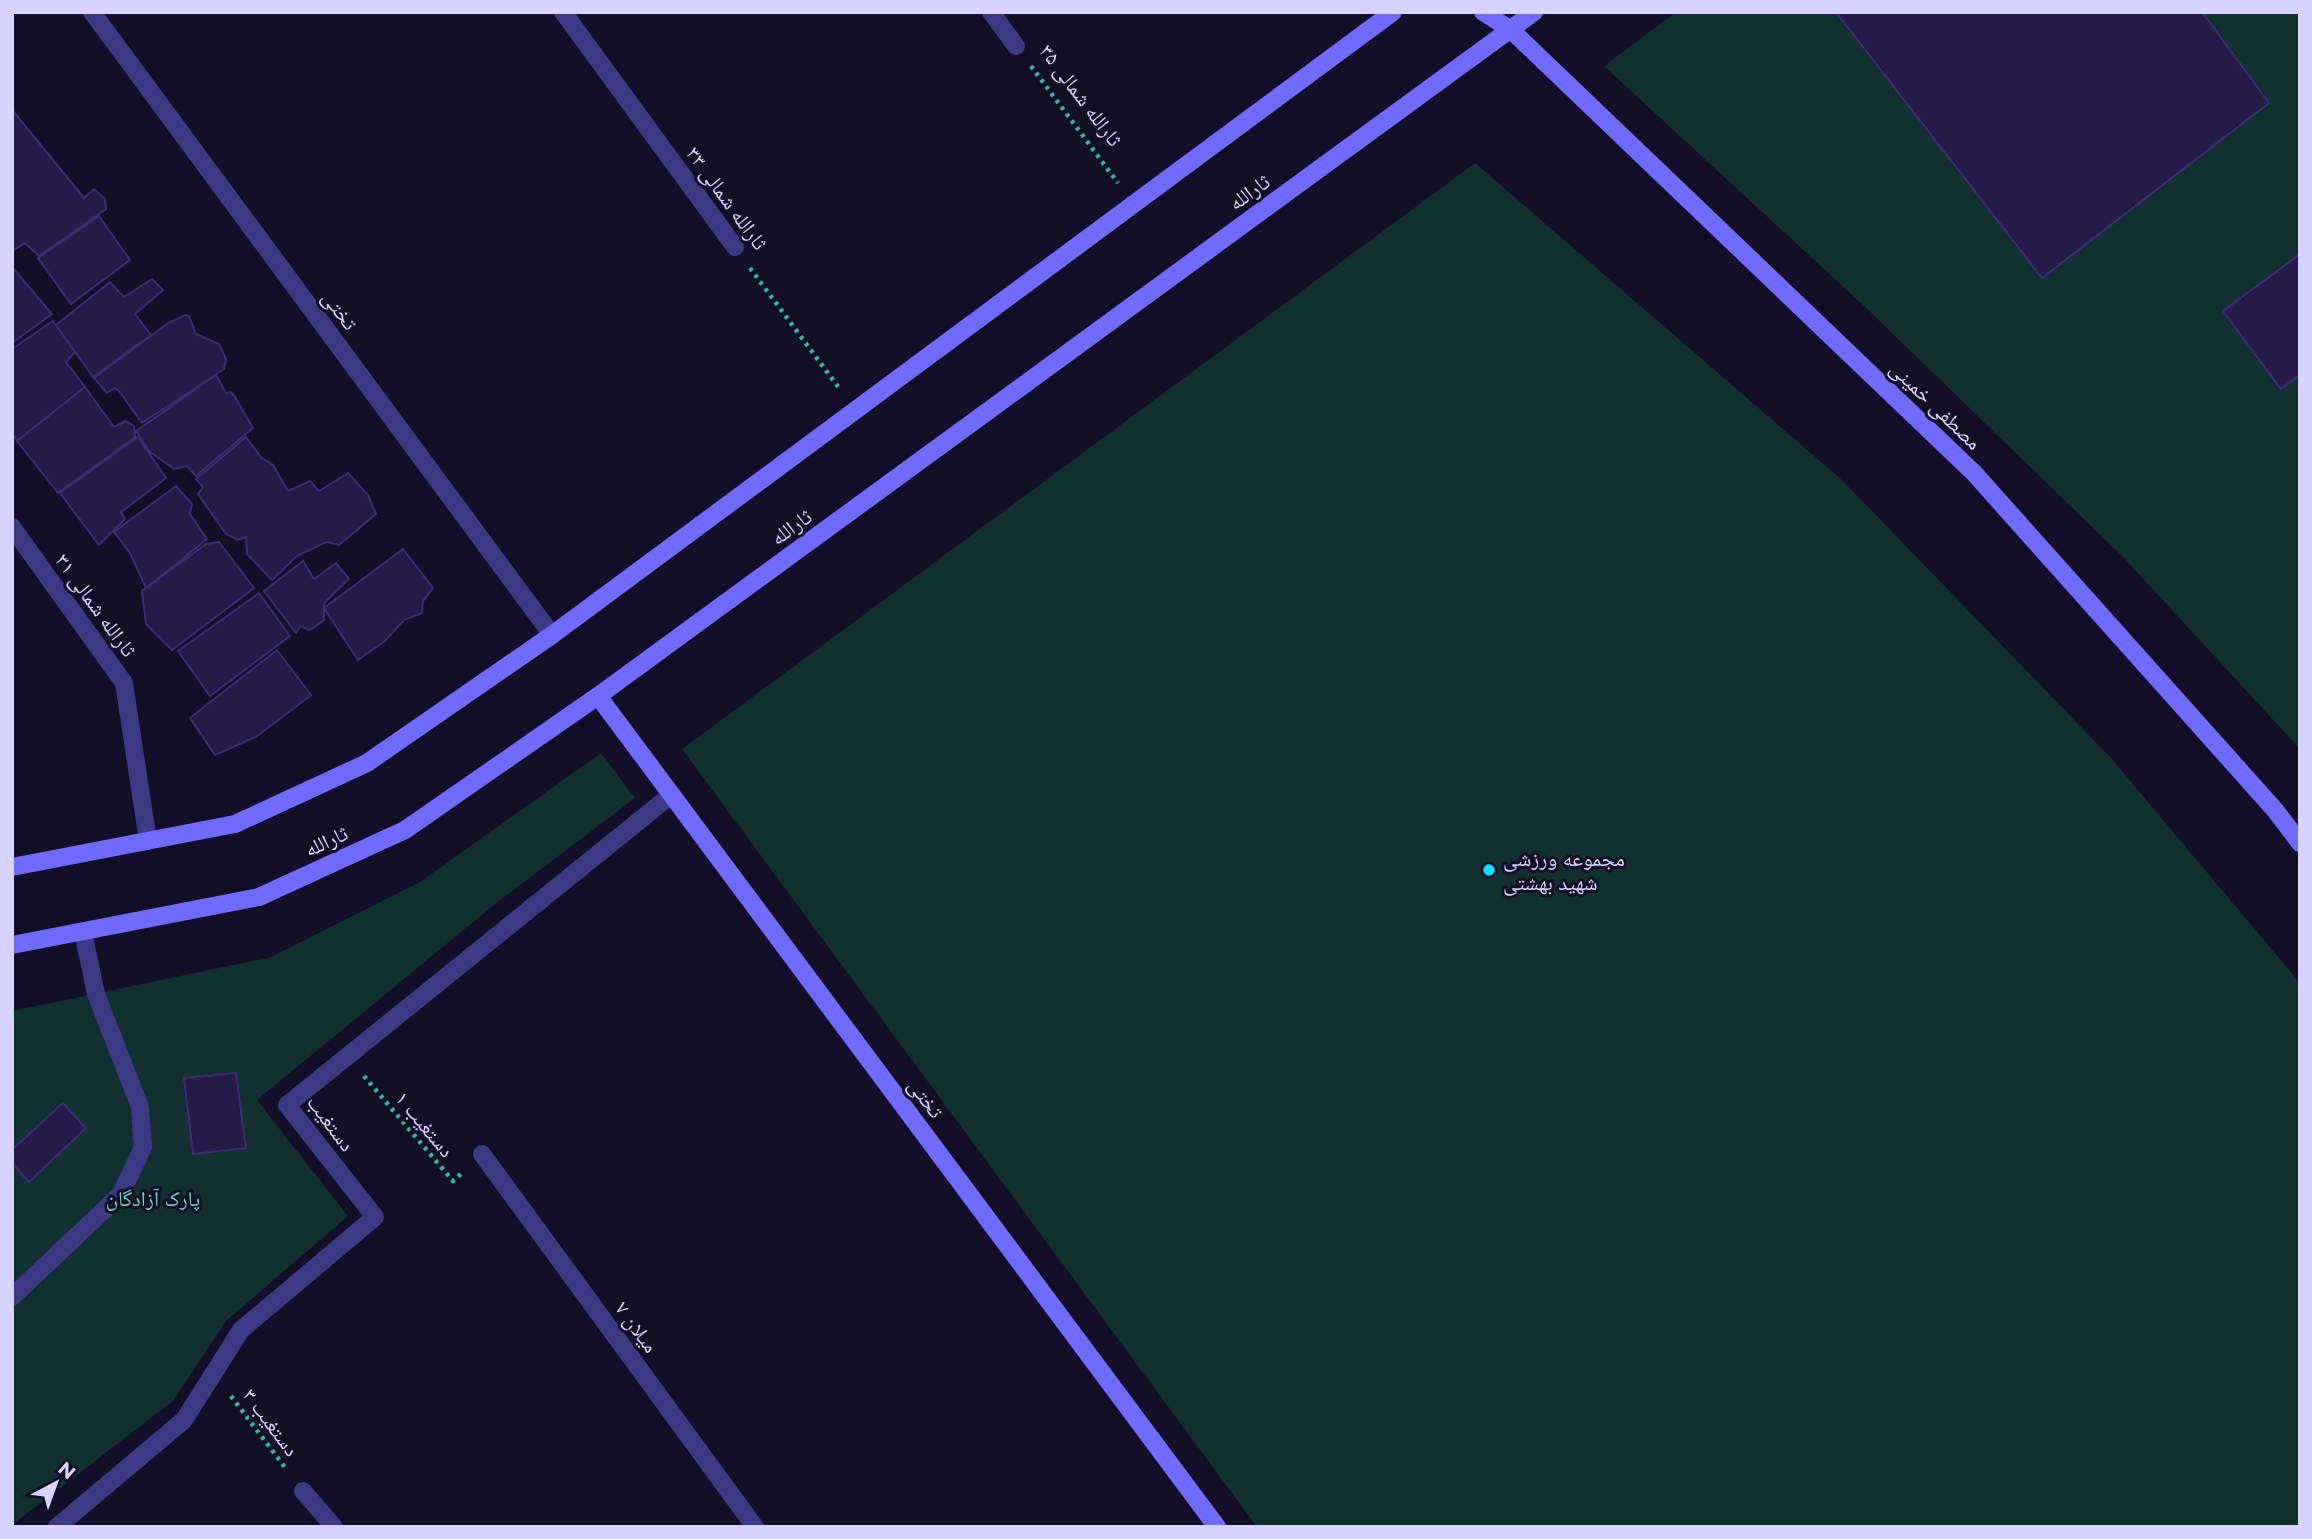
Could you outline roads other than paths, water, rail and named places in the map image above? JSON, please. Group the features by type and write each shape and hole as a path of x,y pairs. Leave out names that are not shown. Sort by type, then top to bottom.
{"main road":[{"path":"12,867 235,824 368,763 552,635 1393,12"},
{"name":"مصطفی خمینی","path":"1482,12 1510,29 1975,474 2275,810 2300,843"},
{"name":"ثارالله","path":"12,945 259,897 405,830 598,696 1534,12"},
{"name":"تختی","path":"598,696 1217,1527"}],"street":[{"name":"تختی","path":"92,12 552,635"},
{"name":"ثارالله شمالی ۳۳","path":"563,12 735,247"},
{"name":"ثارالله شمالی ۳۵","path":"991,12 1016,46"},
{"name":"ثارالله شمالی ۳۱","path":"12,527 124,683 148,841"},
{"name":"دستغیب","path":"63,1522 184,1420 241,1330 375,1217 287,1105 671,795"},
{"path":"12,1297 121,1194 143,1147 140,1108 96,994 83,932"},
{"name":"میلان ۷","path":"482,1154 755,1527"},
{"path":"303,1490 334,1527"}],"place":[{"name":"مجموعه ورزشی شهید بهشتی","path":"1489,870"}],"park label":[{"name":"پارک آزادگان","path":"153,1198"}]}
